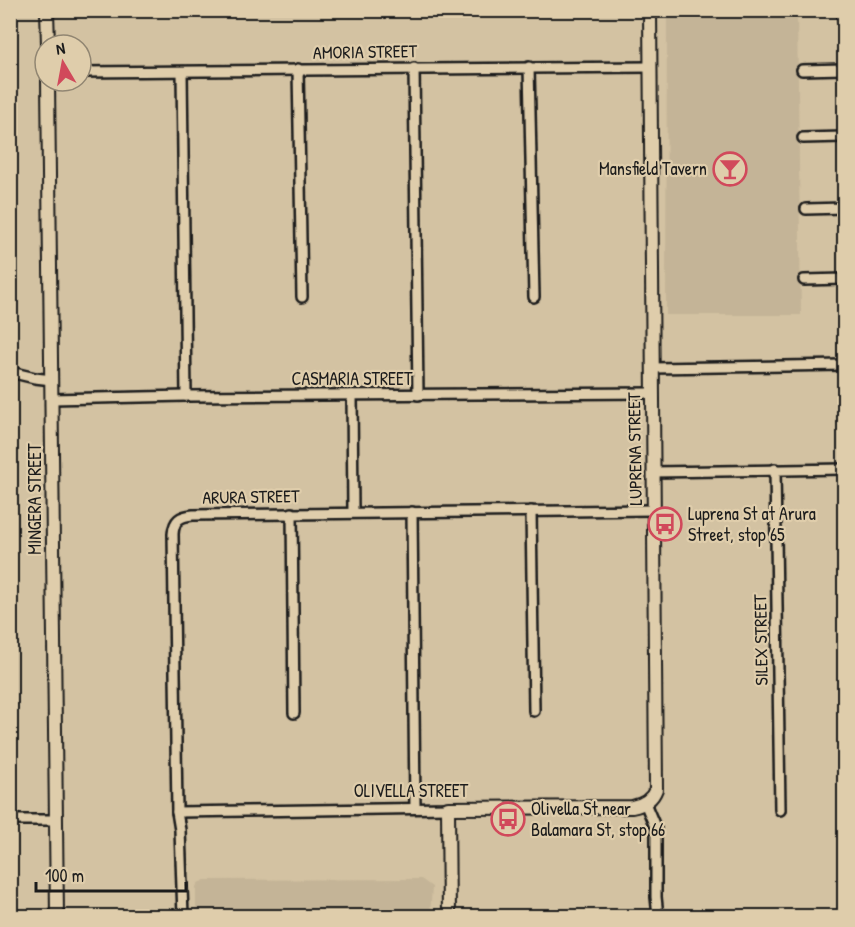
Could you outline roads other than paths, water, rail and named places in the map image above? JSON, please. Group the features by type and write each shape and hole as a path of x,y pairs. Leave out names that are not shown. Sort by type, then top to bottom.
{"street":[{"path":"47,10 48,33"},
{"name":"LUPRENA STREET","path":"645,802 655,793 656,784 650,10"},
{"path":"842,10 844,24"},
{"path":"529,67 534,297"},
{"name":"AMORIA STREET","path":"93,72 650,67"},
{"path":"414,68 418,394"},
{"path":"298,69 302,297"},
{"path":"802,70 844,69"},
{"path":"182,72 186,396"},
{"name":"MINGERA STREET","path":"48,93 57,916"},
{"path":"803,138 844,137"},
{"path":"806,209 844,208"},
{"path":"804,280 844,279"},
{"path":"652,368 844,365"},
{"path":"10,372 52,380"},
{"name":"CASMARIA STREET","path":"52,399 652,393"},
{"path":"352,395 353,512"},
{"name":"SILEX STREET","path":"776,469 780,810"},
{"path":"653,472 844,469"},
{"name":"ARURA STREET","path":"183,916 180,830 177,812 174,524 181,517 186,515 353,512 653,510"},
{"path":"531,511 534,711"},
{"path":"412,512 415,808"},
{"path":"292,513 294,713"},
{"path":"645,802 656,829 658,916"},
{"name":"OLIVELLA STREET","path":"177,812 632,807 645,802"},
{"path":"448,808 449,916"},
{"path":"10,820 56,820"}],"place":[{"name":"Mansfield Tavern","path":"730,169"},
{"name":"Luprena St at Arura Street, stop 65","path":"665,524"},
{"name":"Olivella St near Balamara St, stop 66","path":"508,819"}]}
